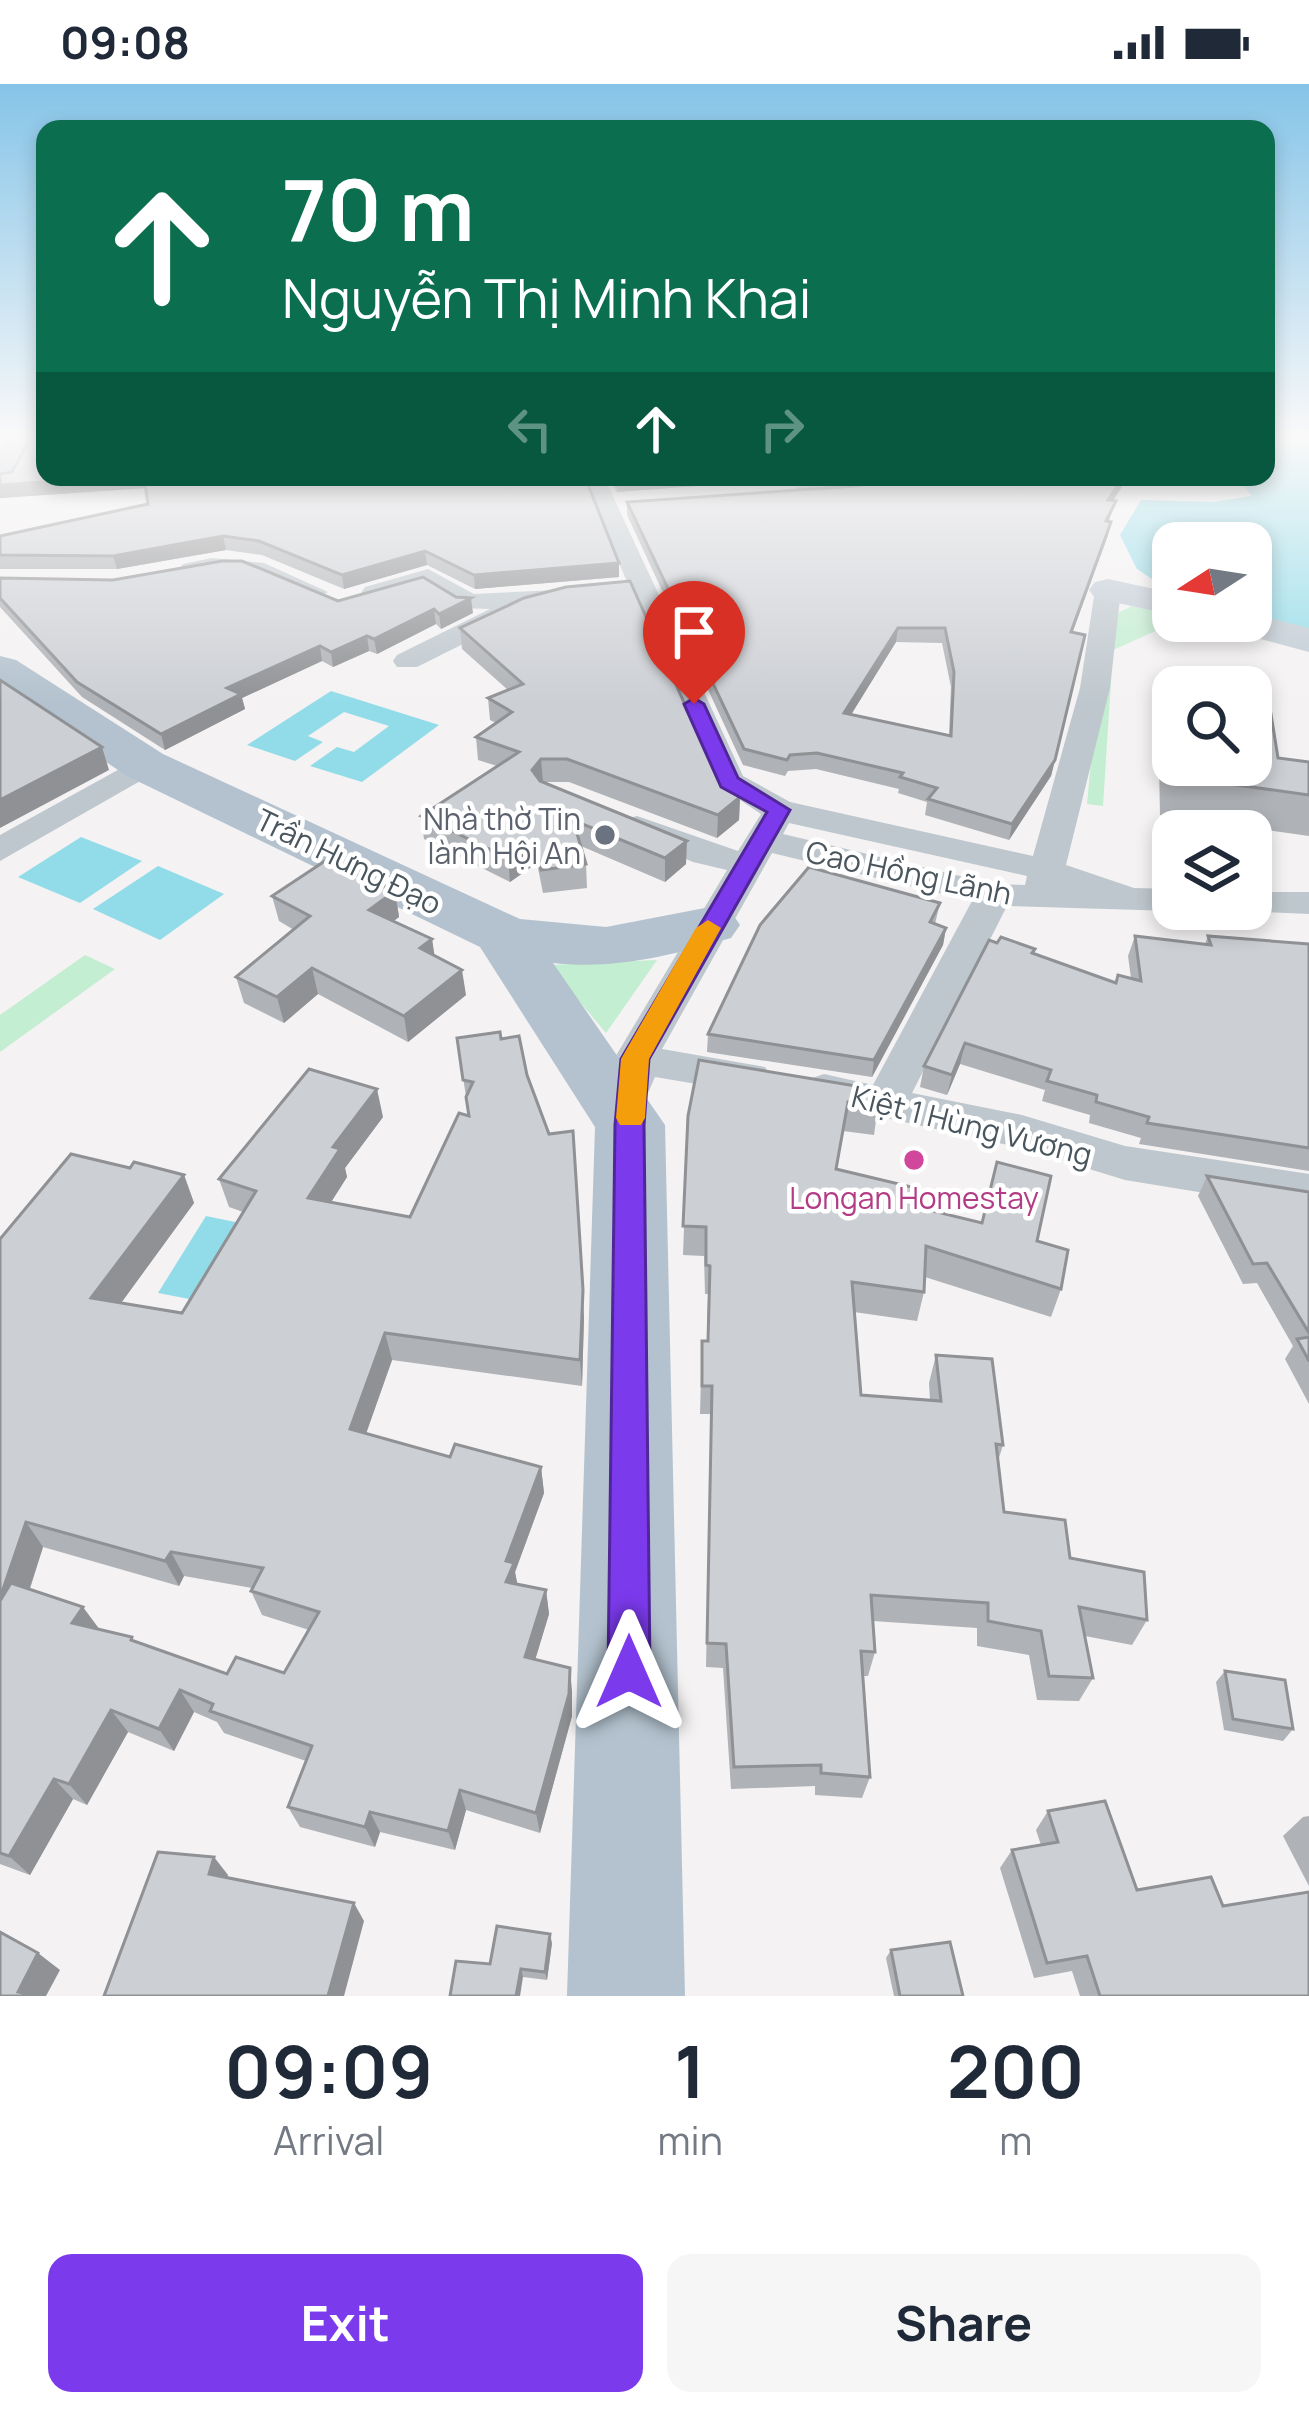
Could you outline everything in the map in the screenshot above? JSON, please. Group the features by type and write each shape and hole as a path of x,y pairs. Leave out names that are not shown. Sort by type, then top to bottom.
{"main road":[{"name":"Trần Hưng Đạo","path":"0,670 145,765 502,934 554,947 606,949 710,926"},
{"path":"502,934 632,1092 626,1996"}],"street":[{"path":"623,525 642,587 729,782 764,838"},
{"path":"167,573 226,562 251,564 342,603 428,577 469,602 556,598"},
{"path":"407,661 514,608 642,587"},
{"path":"1043,884 1095,688 1108,590 1152,599"},
{"path":"1272,630 1309,640"},
{"path":"0,850 145,765"},
{"path":"596,809 706,854 764,838"},
{"path":"632,1092 710,926 764,838"},
{"name":"Cao Hồng Lãnh","path":"764,838 994,895 1043,884"},
{"name":"Cao Hồng Lãnh","path":"764,838 1152,899"},
{"path":"886,1101 994,895"},
{"path":"1272,903 1309,903"},
{"name":"Kiệt 1 Hùng Vương","path":"632,1092 886,1101 1125,1162 1309,1192"}],"green space":[{"path":"1132,606 1152,610 1152,633 1113,650 1103,806 1087,804 1108,618"},
{"path":"85,955 115,969 0,1052 0,1015"},
{"path":"657,960 606,1033 549,965"}],"water":[{"path":"1126,525 1152,525 1152,579 1137,569 1120,535"},
{"path":"1272,525 1309,525 1309,635 1272,624"},
{"path":"331,691 439,725 362,782 310,766 337,747 354,752 389,726 344,712 308,736 323,742 295,761 247,745"},
{"path":"81,837 142,861 80,903 18,877"},
{"path":"158,866 224,894 160,940 93,909"},
{"path":"206,1216 250,1225 205,1302 158,1293"}],"building":[{"path":"50,525 604,525 619,563 474,575 425,551 342,575 259,541 223,536 113,556 0,555 0,536"},
{"path":"638,525 1110,525 1071,632 1085,635 1055,760 1012,824 928,799 937,788 900,777 903,773 817,753 790,755 787,760 744,749","holes":["898,628 945,628 954,672 951,736 844,713"]},
{"path":"242,561 338,601 423,577 456,597 471,598 439,614 434,609 374,639 367,636 331,652 320,646 227,688 241,694 161,734 77,682 0,598 0,578 113,580"},
{"path":"630,581 710,761 730,775 740,797 718,815 567,759 541,759 532,770 540,781 687,841 665,858 573,820 586,864 541,870 535,839 508,858 421,816 519,752 476,737 512,712 488,698 523,684 460,628 524,598 566,587"},
{"path":"0,680 102,747 0,800"},
{"path":"1272,720 1278,758 1309,762 1309,795 1244,786 1272,786"},
{"path":"325,861 395,891 369,910 432,939 420,948 462,970 404,1016 312,968 277,997 236,977 310,916 272,896"},
{"path":"809,867 940,903 930,922 946,928 874,1060 708,1034 760,925"},
{"path":"1135,936 1211,945 1208,936 1309,944 1309,1148 1147,1123 1149,1117 1096,1102 1097,1095 1047,1081 1051,1070 965,1043 952,1075 924,1066 989,940 997,943 1001,937 1116,983 1118,975 1141,981"},
{"path":"500,1032 501,1039 519,1036 527,1075 549,1134 573,1131 583,1290 580,1360 385,1333 350,1429 450,1457 455,1444 541,1467 506,1561 514,1563 506,1582 546,1590 525,1657 570,1668 569,1694 536,1813 460,1790 448,1831 370,1812 365,1827 288,1807 312,1746 210,1711 213,1704 180,1690 159,1729 111,1710 69,1784 54,1779 9,1856 0,1853 0,1601 11,1583 83,1607 72,1623 132,1637 227,1674 236,1657 284,1673 319,1612 251,1591 263,1568 171,1552 165,1561 26,1522 0,1598 0,1239 71,1154 130,1168 134,1162 184,1175 91,1298 182,1313 256,1191 219,1179 309,1069 377,1089 333,1147 340,1149 308,1198 410,1217 459,1113 469,1116 466,1097 473,1082 463,1080 457,1038"},
{"path":"699,1060 880,1090 879,1106 848,1102 836,1169 916,1188 912,1206 982,1223 997,1162 1051,1176 1037,1241 1068,1250 1061,1289 926,1246 924,1292 852,1282 861,1395 941,1401 936,1355 992,1359 1003,1445 996,1444 1004,1512 1065,1520 1070,1558 1144,1572 1147,1620 1079,1607 1093,1678 1049,1676 1041,1631 988,1621 988,1603 871,1595 875,1652 861,1651 870,1777 821,1773 821,1765 734,1767 726,1644 707,1643 712,1386 702,1386 702,1341 708,1341 710,1266 706,1265 706,1227 683,1226 688,1116"},
{"path":"1207,1176 1309,1192 1309,1333 1267,1263 1253,1264"},
{"path":"1309,1337 1309,1361 1297,1339"},
{"path":"1225,1671 1285,1680 1293,1729 1233,1719"},
{"path":"1105,1801 1137,1890 1211,1877 1223,1906 1309,1892 1309,1996 1100,1996 1087,1956 1047,1963 1012,1850 1058,1842 1048,1811"},
{"path":"158,1852 214,1857 209,1874 354,1903 328,1996 104,1996"},
{"path":"497,1926 550,1934 545,1972 521,1969 516,1996 450,1996 456,1961 490,1964"},
{"path":"0,1932 38,1953 18,1992 35,1996 0,1996"},
{"path":"950,1942 963,1996 900,1996 891,1950"}],"slow traffic":[{"path":"630,1118 635,1059 708,928"}],"place":[{"name":"Nhà thờ Tin lành Hội An","path":"605,835"},
{"name":"Longan Homestay","path":"914,1160"}],"route":[{"path":"629,1672 630,1125 635,1059 779,810 729,782 694,704"}]}
